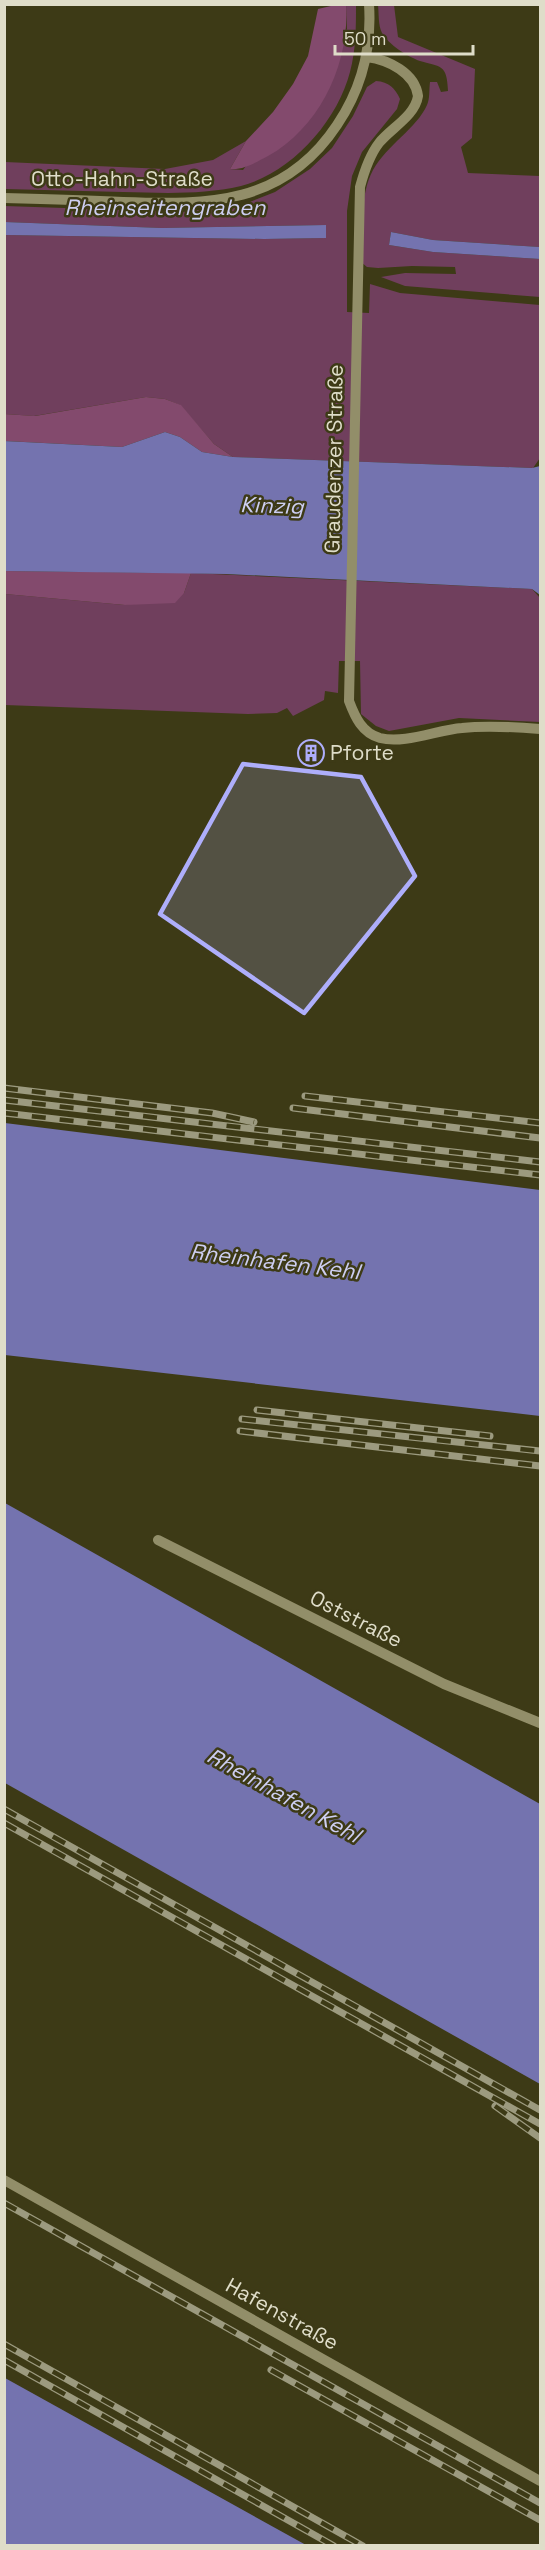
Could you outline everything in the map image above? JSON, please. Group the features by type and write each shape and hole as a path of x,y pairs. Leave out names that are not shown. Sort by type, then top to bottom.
{"street":[{"name":"Otto-Hahn-Straße","path":"4,198 180,204 231,198 274,183 312,156 334,131 354,95 368,57 369,4"},
{"name":"Graudenzer Straße","path":"368,57 379,58 411,77 418,96 412,110 379,143 364,172 358,206 349,701 355,718 367,730 381,738 398,738 479,726 540,729"},
{"name":"Oststraße","path":"158,1540 444,1684 540,1724"},
{"name":"Hafenstraße","path":"4,2180 540,2481"}],"highlighted area":[{"path":"243,764 361,777 415,876 304,1013 160,914"}],"shaded area":[{"path":"346,5 356,5 356,30 352,64 344,91 323,127 309,143 277,170 241,186 212,191 152,193 5,189 5,162 165,169 213,160 246,141 230,169 243,170 347,29"},
{"path":"346,5 343,49 337,71 317,111 286,144 268,156 245,167 230,169 246,141 273,112 293,84 308,56 318,9"},
{"path":"378,5 394,5 398,37 475,69 472,138 461,147 468,173 540,176 540,247 433,240 391,232 389,245 433,252 540,259 540,297 405,286 381,277 405,273 456,274 455,267 378,268 367,267 361,262 362,215 366,191 373,170 422,113 428,103 430,82 437,82 441,92 448,91 446,76 442,68 410,56 393,46 385,37 380,27"},
{"path":"376,81 391,86 400,99 397,109 362,152 352,176 347,211 347,312 369,313 370,284 400,293 540,305 540,458 533,468 233,457 214,444 180,405 165,399 146,397 34,416 5,414 5,235 325,238 326,225 162,228 5,222 5,206 182,212 242,205 275,192 310,169 332,148 353,116 367,87"},
{"path":"146,397 165,399 181,405 214,444 233,457 202,452 180,437 165,432 122,447 5,441 4,414 35,416"},
{"path":"4,571 191,573 184,593 175,603 125,605 5,594"},
{"path":"191,573 532,589 540,598 540,722 459,718 389,731 376,726 361,714 360,661 339,661 338,693 325,691 324,700 293,716 287,708 277,713 248,714 5,705 5,594 125,605 184,593"}],"water":[{"path":"5,222 162,228 326,225 326,238 5,235"},
{"path":"391,232 433,240 540,247 540,259 433,252 389,245"},
{"name":"Kinzig","path":"165,432 180,437 202,452 233,457 532,468 540,466 540,595 532,589 226,574 5,571 4,441 122,447"},
{"name":"Rheinhafen Kehl","path":"5,1123 540,1190 540,1416 5,1355"},
{"name":"Rheinhafen Kehl","path":"5,1503 540,1804 540,2084 5,1783"},
{"path":"5,2378 306,2545 5,2545"}],"railway":[{"path":"4,1088 212,1113 254,1122"},
{"path":"305,1096 540,1123"},
{"path":"4,1100 540,1162"},
{"path":"293,1108 540,1138"},
{"path":"4,1113 540,1175"},
{"path":"257,1410 490,1436"},
{"path":"242,1419 540,1451"},
{"path":"240,1431 540,1466"},
{"path":"4,1809 540,2110"},
{"path":"4,1823 540,2124"},
{"path":"495,2106 540,2138"},
{"path":"4,2203 540,2503"},
{"path":"4,2344 363,2546"},
{"path":"4,2360 334,2546"},
{"path":"271,2370 540,2520"}],"place":[{"name":"Pforte","path":"311,753"}],"water label":[{"name":"Rheinseitengraben","path":"165,207"}]}
